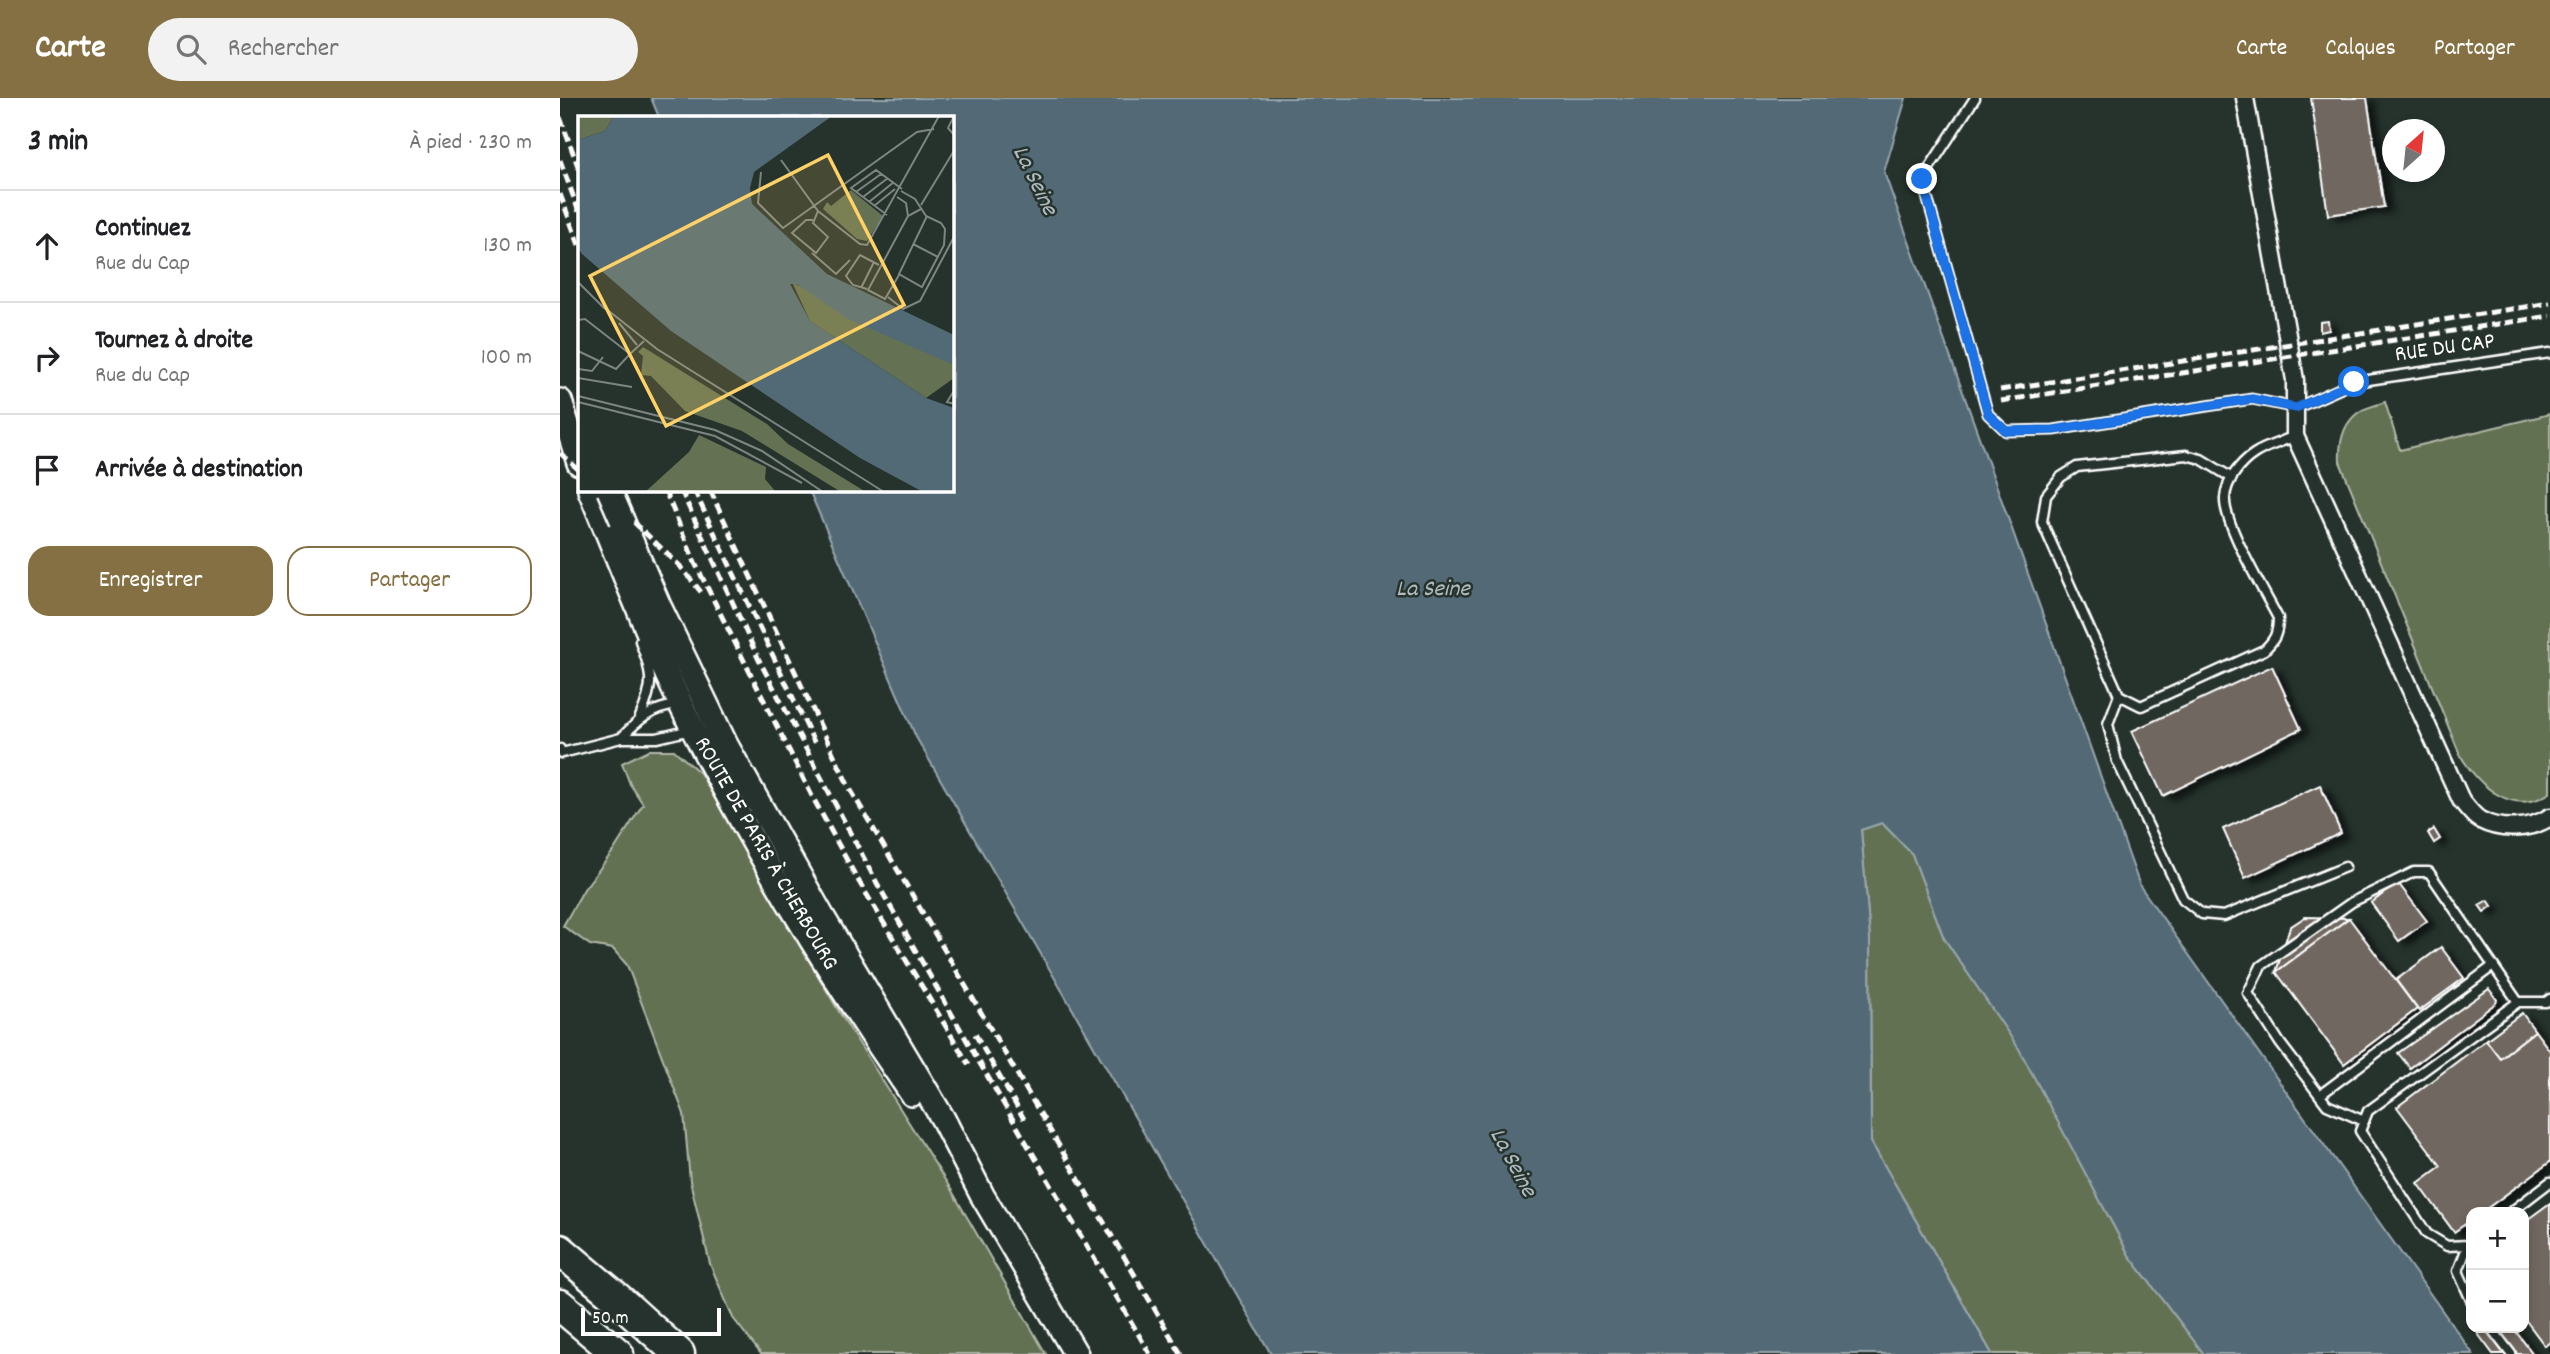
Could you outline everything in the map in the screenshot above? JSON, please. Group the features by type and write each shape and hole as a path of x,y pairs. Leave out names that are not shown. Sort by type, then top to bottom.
{"highway":[{"path":"560,1250 679,1354"},
{"path":"560,1305 618,1354"}],"main road":[{"path":"560,384 578,421"},
{"path":"560,401 578,460"},
{"name":"ROUTE DE PARIS À CHERBOURG","path":"597,494 622,520 659,606 701,718 786,898 893,1066 982,1195 1076,1354"},
{"name":"ROUTE DE PARIS À CHERBOURG","path":"597,494 643,622 681,704 701,718"}],"street":[{"path":"2245,98 2295,380 2295,436 2461,800 2478,820 2508,828 2540,824 2550,817"}],"lane":[{"path":"1975,98 1922,179 1988,414 1997,425 2006,431 2054,430 2252,399 2296,408"},
{"name":"RUE DU CAP","path":"2296,408 2354,382 2550,353"},
{"path":"2232,478 2201,459 2186,455 2077,467 2061,477 2046,496 2042,522 2119,695 2141,706 2264,650 2273,642 2278,631 2278,618 2231,526 2224,499 2238,468 2255,453 2295,436"},
{"path":"597,494 633,620"},
{"path":"621,738 640,717 650,693 652,673 638,633"},
{"path":"2119,695 2108,724 2118,761 2183,899 2202,914 2224,916 2345,867"},
{"path":"640,717 663,706 681,704"},
{"path":"561,752 621,738 657,738 701,718"},
{"path":"2364,1121 2327,1105 2280,1043 2248,993 2261,966 2352,902 2414,872 2429,872 2518,1002"},
{"path":"2319,1095 2493,966"},
{"path":"2466,1244 2447,1246 2427,1234 2360,1131 2368,1111 2518,1002 2546,1002 2550,999"},
{"path":"2518,1207 2550,1182"},
{"path":"2466,1253 2458,1271 2466,1289"},
{"path":"2495,1333 2511,1354"}],"green space":[{"path":"2385,402 2400,450 2550,414 2550,793 2536,800 2523,802 2498,795 2477,778 2460,755 2340,462 2341,441 2349,422 2362,410"},
{"path":"649,750 674,750 700,773 838,1010 952,1191 1046,1354 761,1354 733,1318 710,1264 690,1181 684,1114 627,965 613,949 590,945 563,926 584,889 614,850 643,804 630,784 622,763"},
{"path":"1882,823 1912,854 1944,938 2019,1048 2129,1255 2204,1354 1992,1354 1871,1142 1870,940 1861,829"}],"water":[{"name":"La Seine","path":"651,98 1906,98 1884,172 2140,886 2473,1354 2204,1354 2129,1255 2019,1049 1944,938 1912,854 1882,823 1861,830 1870,940 1871,1142 1992,1354 1271,1354 916,737 810,492 954,492 954,116 659,116"}],"building":[{"path":"2311,98 2367,98 2384,207 2328,215"},
{"path":"2328,321 2329,330 2320,332 2320,322"},
{"path":"2272,666 2301,729 2163,796 2132,731"},
{"path":"2320,785 2341,833 2245,878 2223,829"},
{"path":"2434,829 2440,839 2434,843 2428,833"},
{"path":"2398,883 2427,921 2399,941 2371,903"},
{"path":"2488,900 2492,906 2484,912 2479,905"},
{"path":"2305,917 2349,918 2276,972 2290,927"},
{"path":"2349,918 2417,1009 2344,1064 2276,972"},
{"path":"2441,947 2464,978 2419,1011 2396,980"},
{"path":"2489,989 2497,1000 2496,1003 2410,1068 2398,1053"},
{"path":"2522,1013 2535,1031 2500,1058 2486,1040"},
{"path":"2535,1031 2550,1051 2550,1162 2489,1207 2466,1207 2466,1224 2454,1232 2418,1183 2441,1166 2397,1107 2486,1040 2500,1058"},
{"path":"2550,1203 2550,1342 2545,1346 2529,1325 2529,1218"},
{"path":"2517,1333 2533,1354 2493,1354 2478,1334"}],"railway":[{"path":"560,117 578,166"},
{"path":"560,160 578,209"},
{"path":"560,194 578,242"},
{"path":"2000,390 2550,303"},
{"path":"2001,401 2550,316"},
{"path":"560,453 578,469"},
{"path":"602,492 680,566 701,592"},
{"path":"666,492 695,563 812,796 855,875 969,1065"},
{"path":"682,492 759,660 877,883 1150,1354"},
{"path":"695,492 816,746"},
{"path":"711,492 849,787 1181,1354"},
{"path":"975,1034 1024,1119"}],"route":[{"path":"1922,179 1988,414 2006,431 2054,430 2252,399 2296,408 2354,382"}]}
